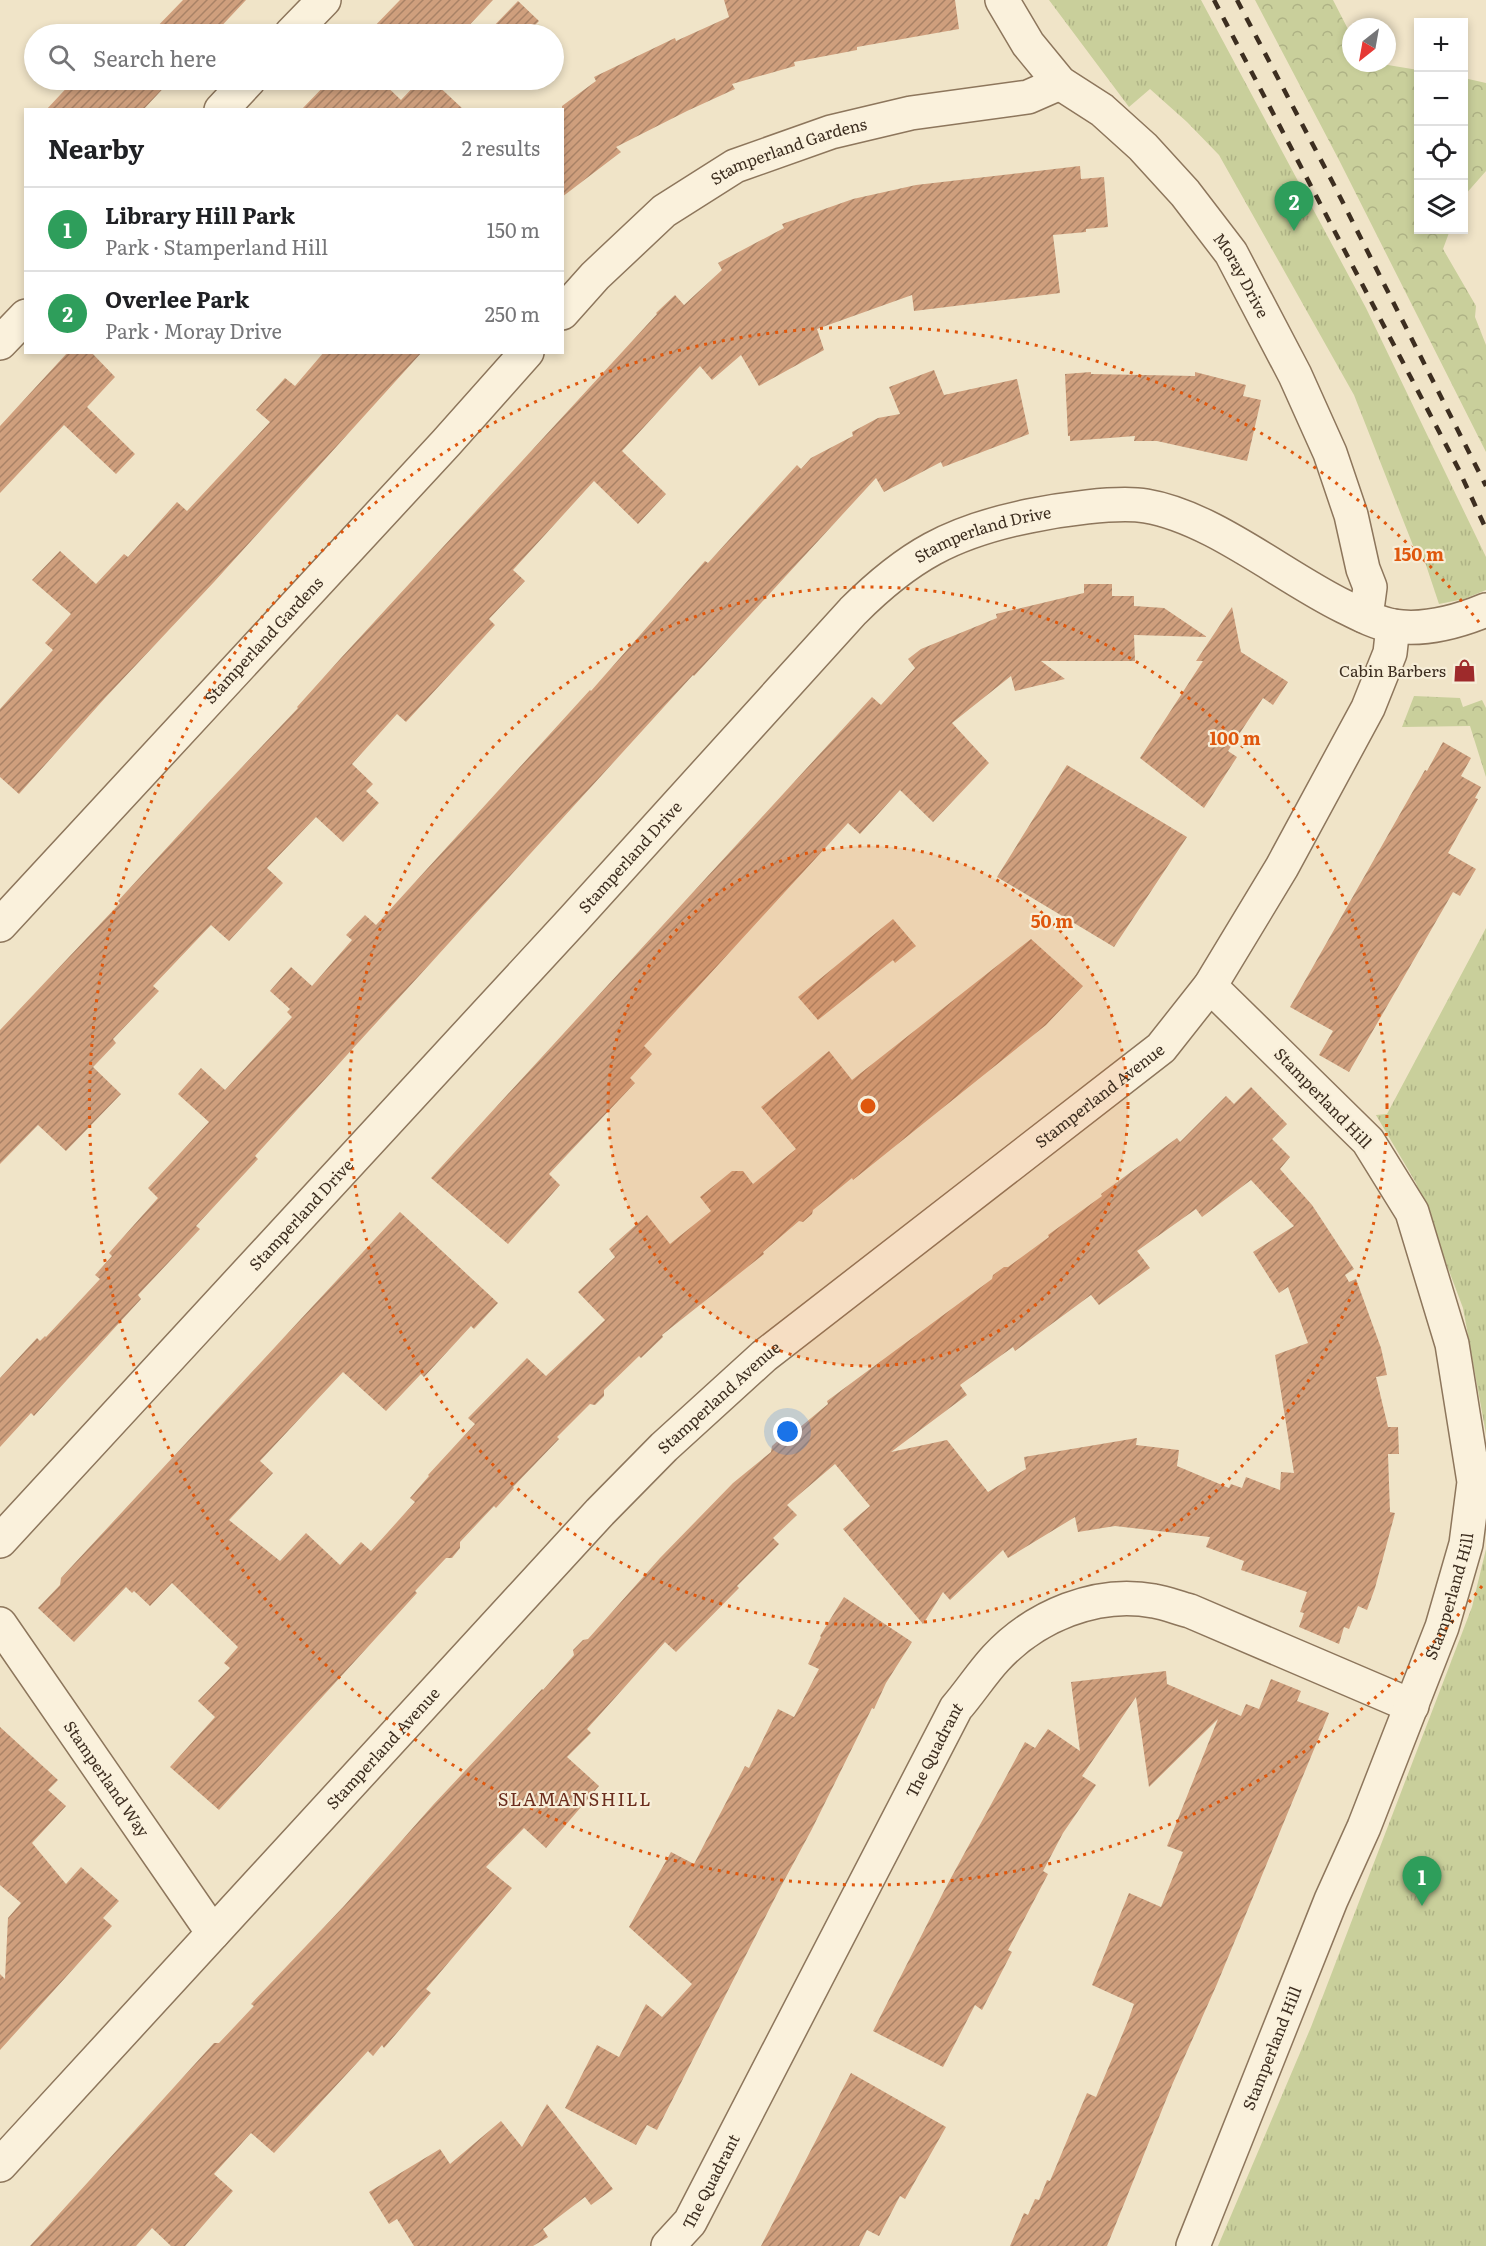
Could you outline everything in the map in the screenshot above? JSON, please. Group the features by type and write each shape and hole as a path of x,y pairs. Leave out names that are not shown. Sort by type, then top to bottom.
{"street":[{"path":"301,24 324,0"},
{"name":"Moray Drive","path":"1002,0 1028,44 1060,83 1102,110 1143,147 1185,193 1231,253 1295,375 1330,453 1351,515 1370,587 1368,602 1379,621"},
{"name":"Stamperland Gardens","path":"564,311 596,276 664,211 735,166 831,132 911,113 1028,98 1060,83"},
{"path":"223,108 240,90"},
{"path":"0,343 24,318"},
{"name":"Stamperland Gardens","path":"0,925 525,354"},
{"name":"Stamperland Drive","path":"0,1541 853,612 880,584 910,561 940,544 973,530 1004,521 1083,508 1132,504 1148,506 1182,517 1221,534 1319,594 1379,621"},
{"path":"1379,621 1435,626 1478,614"},
{"name":"Stamperland Avenue","path":"0,2164 600,1512 664,1447 764,1356 1161,1048 1210,986 1282,867 1368,708 1390,653 1379,621"},
{"name":"Stamperland Hill","path":"1193,2246 1442,1627 1466,1544 1474,1482 1452,1344 1412,1212 1368,1141 1210,986"},
{"name":"The Quadrant","path":"668,2246 690,2222 956,1708 996,1658 1029,1629 1052,1617 1096,1602 1131,1599 1155,1601 1190,1611 1412,1706"},
{"name":"Stamperland Way","path":"0,1624 213,1933"}],"green space":[{"path":"1049,0 1201,0 1366,308 1486,557 1486,590 1464,599 1439,604 1420,547 1414,548 1354,395 1219,155 1150,89 1129,107"},
{"path":"1255,0 1333,0 1342,18 1342,72 1396,72 1396,66 1414,69 1414,234 1449,234 1443,249 1476,306 1475,317 1486,345 1486,452 1339,160"},
{"path":"1468,79 1486,83 1486,171 1468,191"},
{"path":"1414,696 1460,698 1463,707 1482,700 1486,708 1486,777 1470,726 1402,727"},
{"path":"1486,928 1486,1434 1463,1308 1416,1183 1376,1115 1387,1114"},
{"path":"1486,1549 1486,2246 1218,2246 1311,2027 1472,1607"}],"building":[{"path":"183,0 246,0 223,24 160,24"},
{"path":"400,0 493,0 470,24 377,24"},
{"path":"724,0 955,0 959,29 857,47 857,50 794,62 795,66 732,84 735,89 616,147 621,152 564,195 564,108 562,106 596,81 594,77 675,38 676,41 729,17"},
{"path":"518,1 539,21 536,24 496,24"},
{"path":"65,90 162,90 145,108 48,108"},
{"path":"320,90 390,90 401,100 410,90 443,90 462,108 303,108"},
{"path":"1080,166 1081,179 1104,177 1108,227 1053,235 1060,293 914,311 912,295 817,329 824,350 759,386 741,355 712,380 700,366 622,451 666,494 638,524 594,481 513,570 525,581 489,619 495,625 406,722 397,714 352,764 373,784 366,791 379,803 343,842 316,817 267,868 283,883 229,941 211,925 153,986 159,991 113,1039 116,1043 93,1067 121,1094 66,1151 38,1125 0,1164 0,1030 120,903 118,901 298,708 341,658 675,295 684,305 722,270 718,263 784,228 782,224 853,199 916,185"},
{"path":"66,354 93,354 115,377 87,407 135,454 116,474 64,425 0,493 0,426"},
{"path":"322,354 420,354 19,794 0,777 0,709 53,650 45,643 71,614 32,580 60,551 96,584 124,554 128,557 177,502 187,511 270,422 256,410 285,378 295,386"},
{"path":"934,370 944,395 1017,379 1029,434 943,467 941,462 884,492 876,478 693,675 255,1156 258,1159 196,1226 200,1229 138,1295 141,1299 34,1416 31,1413 0,1447 0,1378 37,1338 40,1341 46,1337 100,1279 95,1275 112,1256 109,1253 158,1198 148,1188 209,1122 178,1094 201,1068 225,1090 292,1017 287,1012 290,1009 270,991 291,967 312,986 352,940 346,935 365,915 376,925 591,691 705,561 708,563 797,465 801,469 811,458 853,436 852,432 878,418 900,414 889,387"},
{"path":"1091,372 1091,374 1195,376 1195,372 1246,385 1243,396 1261,400 1247,461 1157,441 1134,441 1135,436 1070,441 1065,374"},
{"path":"1084,584 1112,584 1112,596 1134,596 1134,606 1164,608 1207,637 1134,635 1135,661 1041,661 1065,679 1015,691 1011,676 952,723 989,763 933,822 900,790 860,834 848,823 644,1046 652,1054 630,1078 635,1083 549,1174 560,1185 508,1244 431,1178 872,697 881,705 915,668 908,659 921,649 997,618 996,614 1084,593"},
{"path":"1232,607 1241,652 1288,682 1273,705 1263,698 1228,751 1237,757 1204,808 1140,758 1203,661 1196,661"},
{"path":"1443,742 1471,758 1461,776 1481,787 1475,798 1478,799 1448,853 1476,869 1460,896 1453,892 1349,1072 1319,1055 1333,1031 1290,1007"},
{"path":"1067,765 1187,837 1114,947 997,877"},
{"path":"893,919 916,946 895,963 893,960 818,1020 798,997"},
{"path":"1031,939 1083,986 1046,1025 853,1180 852,1178 813,1210 803,1222 799,1221 763,1252 764,1254 662,1335 663,1337 641,1358 639,1356 604,1390 604,1396 595,1405 590,1404 557,1437 559,1439 496,1508 494,1506 460,1542 460,1548 452,1558 446,1558 415,1591 417,1593 219,1810 170,1767 215,1717 198,1701 230,1668 224,1663 238,1647 172,1583 150,1606 134,1591 132,1593 126,1587 74,1642 38,1608 60,1585 61,1578 400,1212 498,1303 474,1329 471,1326 424,1377 421,1374 386,1411 343,1372 260,1461 273,1473 229,1520 280,1561 306,1533 340,1565 361,1542 371,1551 415,1502 410,1498 428,1475 475,1424 468,1418 527,1358 546,1376 605,1320 578,1292 615,1257 609,1249 647,1215 670,1244 711,1211 700,1197 732,1171 743,1171 753,1184 796,1149 761,1107 829,1051 852,1080"},
{"path":"1251,1087 1287,1124 1272,1139 1290,1157 1280,1169 1312,1205 1354,1269 1345,1275 1349,1282 1356,1279 1381,1348 1387,1375 1376,1377 1388,1427 1398,1427 1399,1454 1388,1454 1390,1512 1395,1513 1375,1588 1367,1610 1358,1606 1349,1629 1344,1627 1339,1644 1299,1627 1304,1613 1300,1612 1307,1592 1241,1570 1244,1561 1206,1547 1210,1537 1115,1526 1078,1532 1075,1517 1008,1558 1003,1550 950,1600 943,1592 923,1624 843,1529 870,1506 835,1464 787,1505 797,1515 773,1538 779,1544 737,1586 739,1588 676,1652 665,1642 587,1729 591,1733 567,1757 599,1786 546,1848 524,1828 486,1867 512,1888 426,1989 431,1993 384,2048 382,2045 373,2056 368,2051 274,2153 251,2133 214,2174 233,2191 185,2246 171,2246 152,2228 136,2246 30,2246 214,2043 219,2043 254,2006 251,2004 344,1906 433,1805 543,1690 574,1655 573,1650 583,1640 588,1639 660,1558 733,1483 771,1452 772,1446 783,1436 787,1438 828,1404 827,1401 992,1279 993,1275 1004,1267 1008,1267 1049,1237 1048,1235 1102,1196 1101,1194 1177,1138 1180,1142 1226,1096 1234,1104","holes":["1251,1180 1294,1226 1253,1252 1279,1293 1288,1287 1308,1343 1275,1355 1294,1473 1281,1472 1280,1490 1246,1477 1242,1488 1231,1484 1229,1488 1177,1466 1179,1450 1136,1445 1137,1438 1024,1457 1026,1469 988,1492 947,1440 891,1452 967,1395 960,1385 1013,1347 1015,1351 1091,1295 1099,1305 1150,1268 1137,1251 1196,1209 1202,1217"]},
{"path":"844,1597 912,1642 886,1683 874,1709 872,1708 657,2130 647,2125 636,2145 565,2108 597,2045 619,2057 646,2004 662,2017 692,1984 629,1927 671,1852 694,1864 745,1766 749,1768 778,1709 794,1717 819,1669 808,1664 820,1636"},
{"path":"1166,1671 1167,1684 1241,1716 1246,1704 1259,1709 1271,1679 1301,1691 1297,1701 1329,1713 1217,1984 1172,2085 1107,2246 1010,2246 1024,2213 1028,2215 1035,2199 1039,2200 1047,2180 1050,2181 1087,2093 1096,2097 1128,2021 1134,2004 1092,1985 1129,1893 1161,1907 1183,1852 1167,1846 1218,1719 1149,1787 1136,1697 1082,1776 1096,1785 1063,1833 1043,1871 1048,1874 1008,1950 1012,1952 982,2010 975,2005 943,2067 873,2031 945,1889 1025,1742 1035,1748 1048,1729 1080,1751 1071,1682"},
{"path":"0,1727 58,1780 48,1790 66,1806 32,1843 66,1884 81,1867 119,1901 103,1918 112,1926 0,2050 0,1974 5,1979 8,1918 21,1903 0,1885"},
{"path":"851,2073 946,2127 905,2199 900,2196 879,2236 867,2230 859,2246 761,2246"},
{"path":"547,2104 613,2189 591,2205 585,2197 543,2229 548,2237 533,2246 414,2246 397,2219 389,2224 369,2192 440,2149 450,2164 501,2121 522,2147"}],"railway":[{"path":"1214,0 1458,468 1486,529"},
{"path":"1237,0 1334,185 1486,486"}],"place":[{"name":"Overlee Park","path":"1294,231"},
{"name":"Cabin Barbers","path":"1464,671"},
{"name":"Library Hill Park","path":"1422,1906"}],"district":[{"name":"SLAMANSHILL","path":"575,1800"}]}
